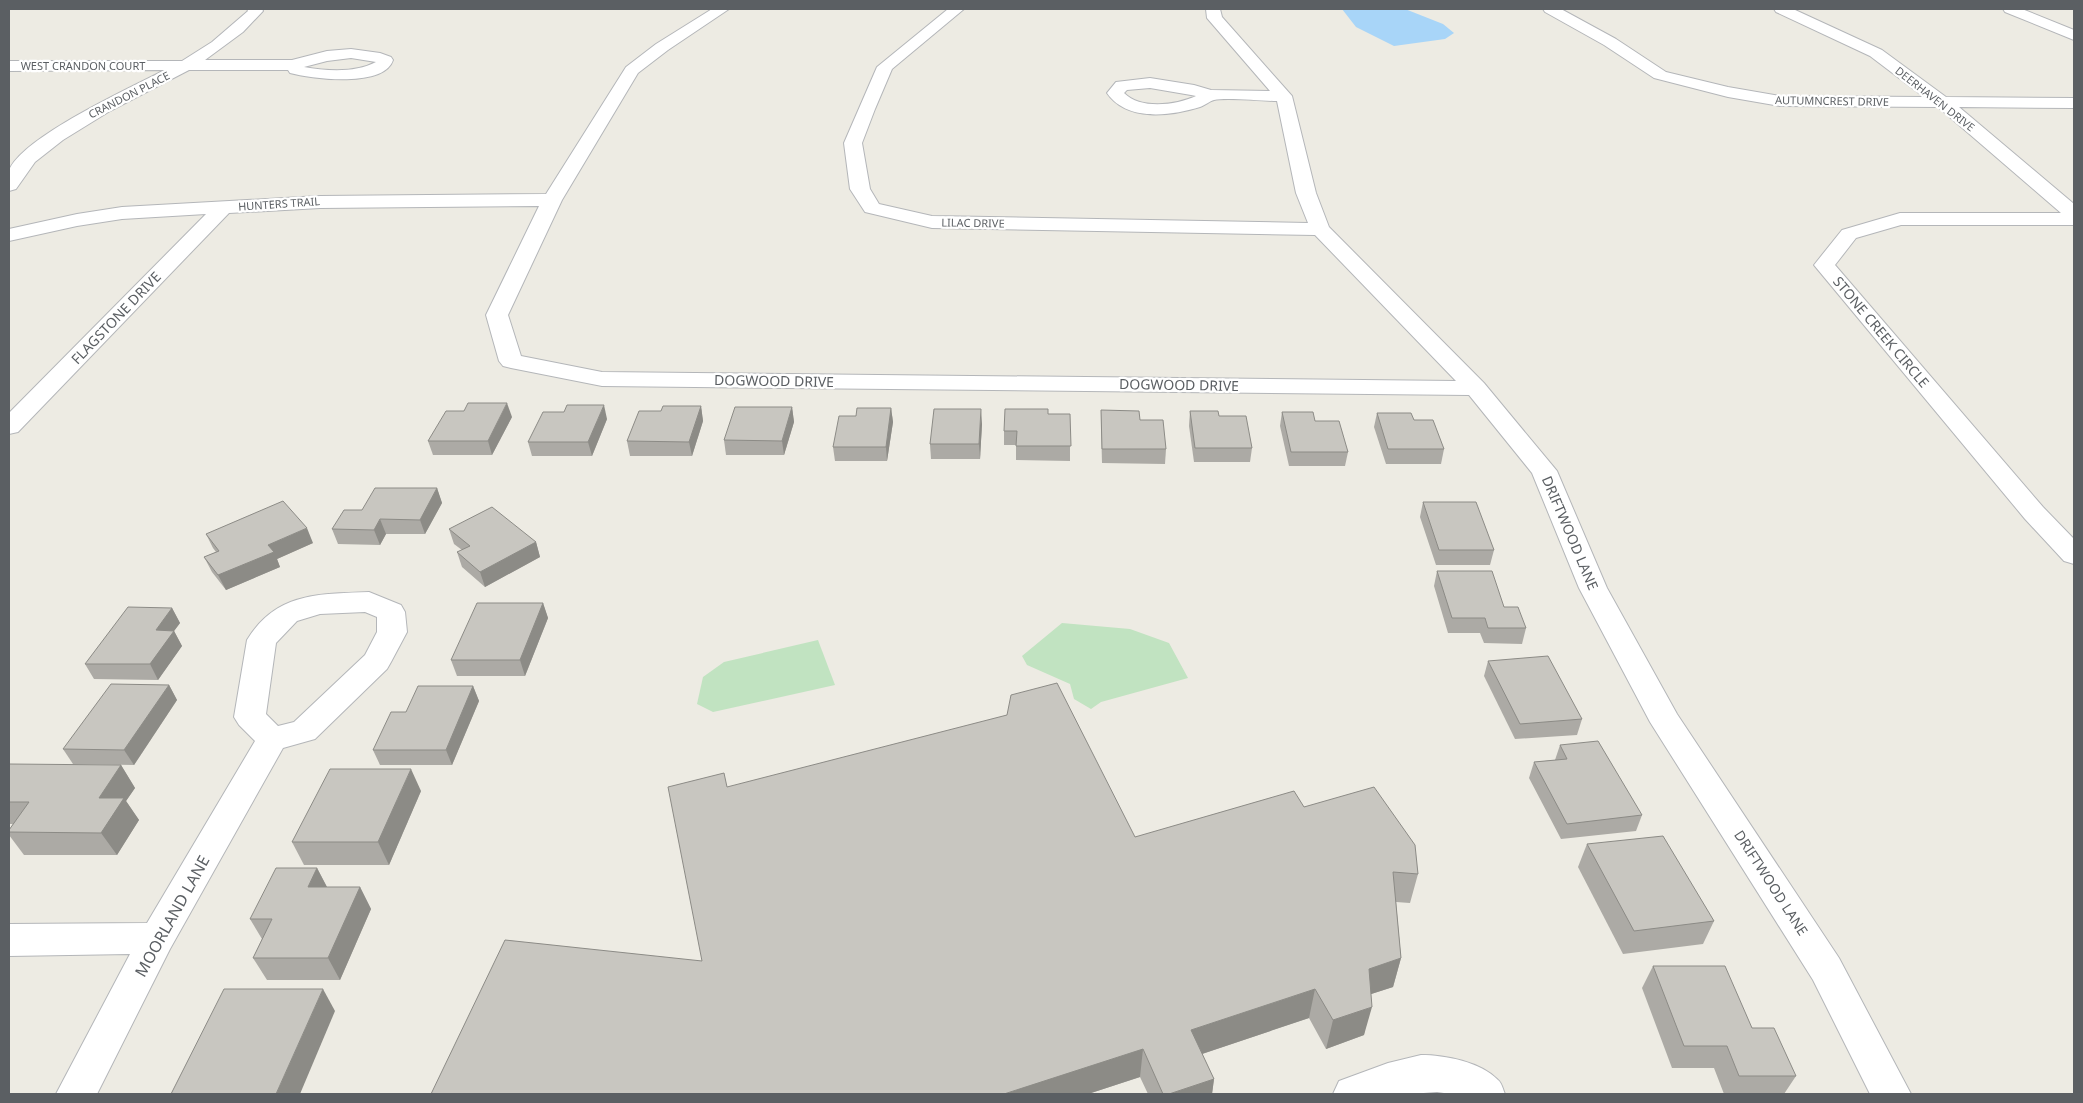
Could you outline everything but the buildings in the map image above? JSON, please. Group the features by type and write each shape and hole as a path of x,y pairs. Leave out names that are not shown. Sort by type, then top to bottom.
{"street":[{"name":"DOGWOOD DRIVE","path":"722,9 662,46 632,70 552,200 497,314 511,362 602,379 1476,388"},
{"name":"LILAC DRIVE","path":"957,9 885,67 866,109 853,143 860,189 872,208 932,222 1320,229"},
{"name":"DRIFTWOOD LANE","path":"1213,9 1215,18 1284,96 1306,193 1320,229 1476,388 1544,472 1592,588 1666,722 1826,968 1892,1094"},
{"name":"AUTUMNCREST DRIVE","path":"1550,9 1610,42 1660,75 1728,92 1780,101 2074,103"},
{"name":"DEERHAVEN DRIVE","path":"1781,9 1876,53 1943,103 2074,214"},
{"path":"2010,9 2074,35"},
{"name":"CRANDON PLACE","path":"9,185 32,155 62,131 100,109 187,65 245,24 260,10"},
{"name":"WEST CRANDON COURT","path":"9,66 293,65"},
{"path":"1209,95 1284,96"},
{"name":"HUNTERS TRAIL","path":"9,235 77,220 122,214 320,202 552,200"},
{"name":"FLAGSTONE DRIVE","path":"9,427 223,208"},
{"name":"STONE CREEK CIRCLE","path":"2074,219 1900,219 1850,234 1824,265 2034,513 2074,555"},
{"path":"369,602 391,612 392,632 376,662 304,730 272,740 250,716 262,640 287,614 318,604 369,602"},
{"name":"MOORLAND LANE","path":"76,1094 157,938 272,740"},
{"path":"9,940 157,938"},
{"path":"1353,1094 1400,1077 1426,1072 1449,1074 1472,1082 1485,1094"}],"green space":[{"path":"1062,623 1130,629 1169,643 1188,678 1101,702 1091,709 1074,699 1070,684 1027,665 1022,656"},
{"path":"818,640 835,685 713,712 697,704 703,677 724,662"}],"water":[{"path":"1342,9 1405,9 1443,24 1454,33 1445,39 1394,46 1356,27"}]}
